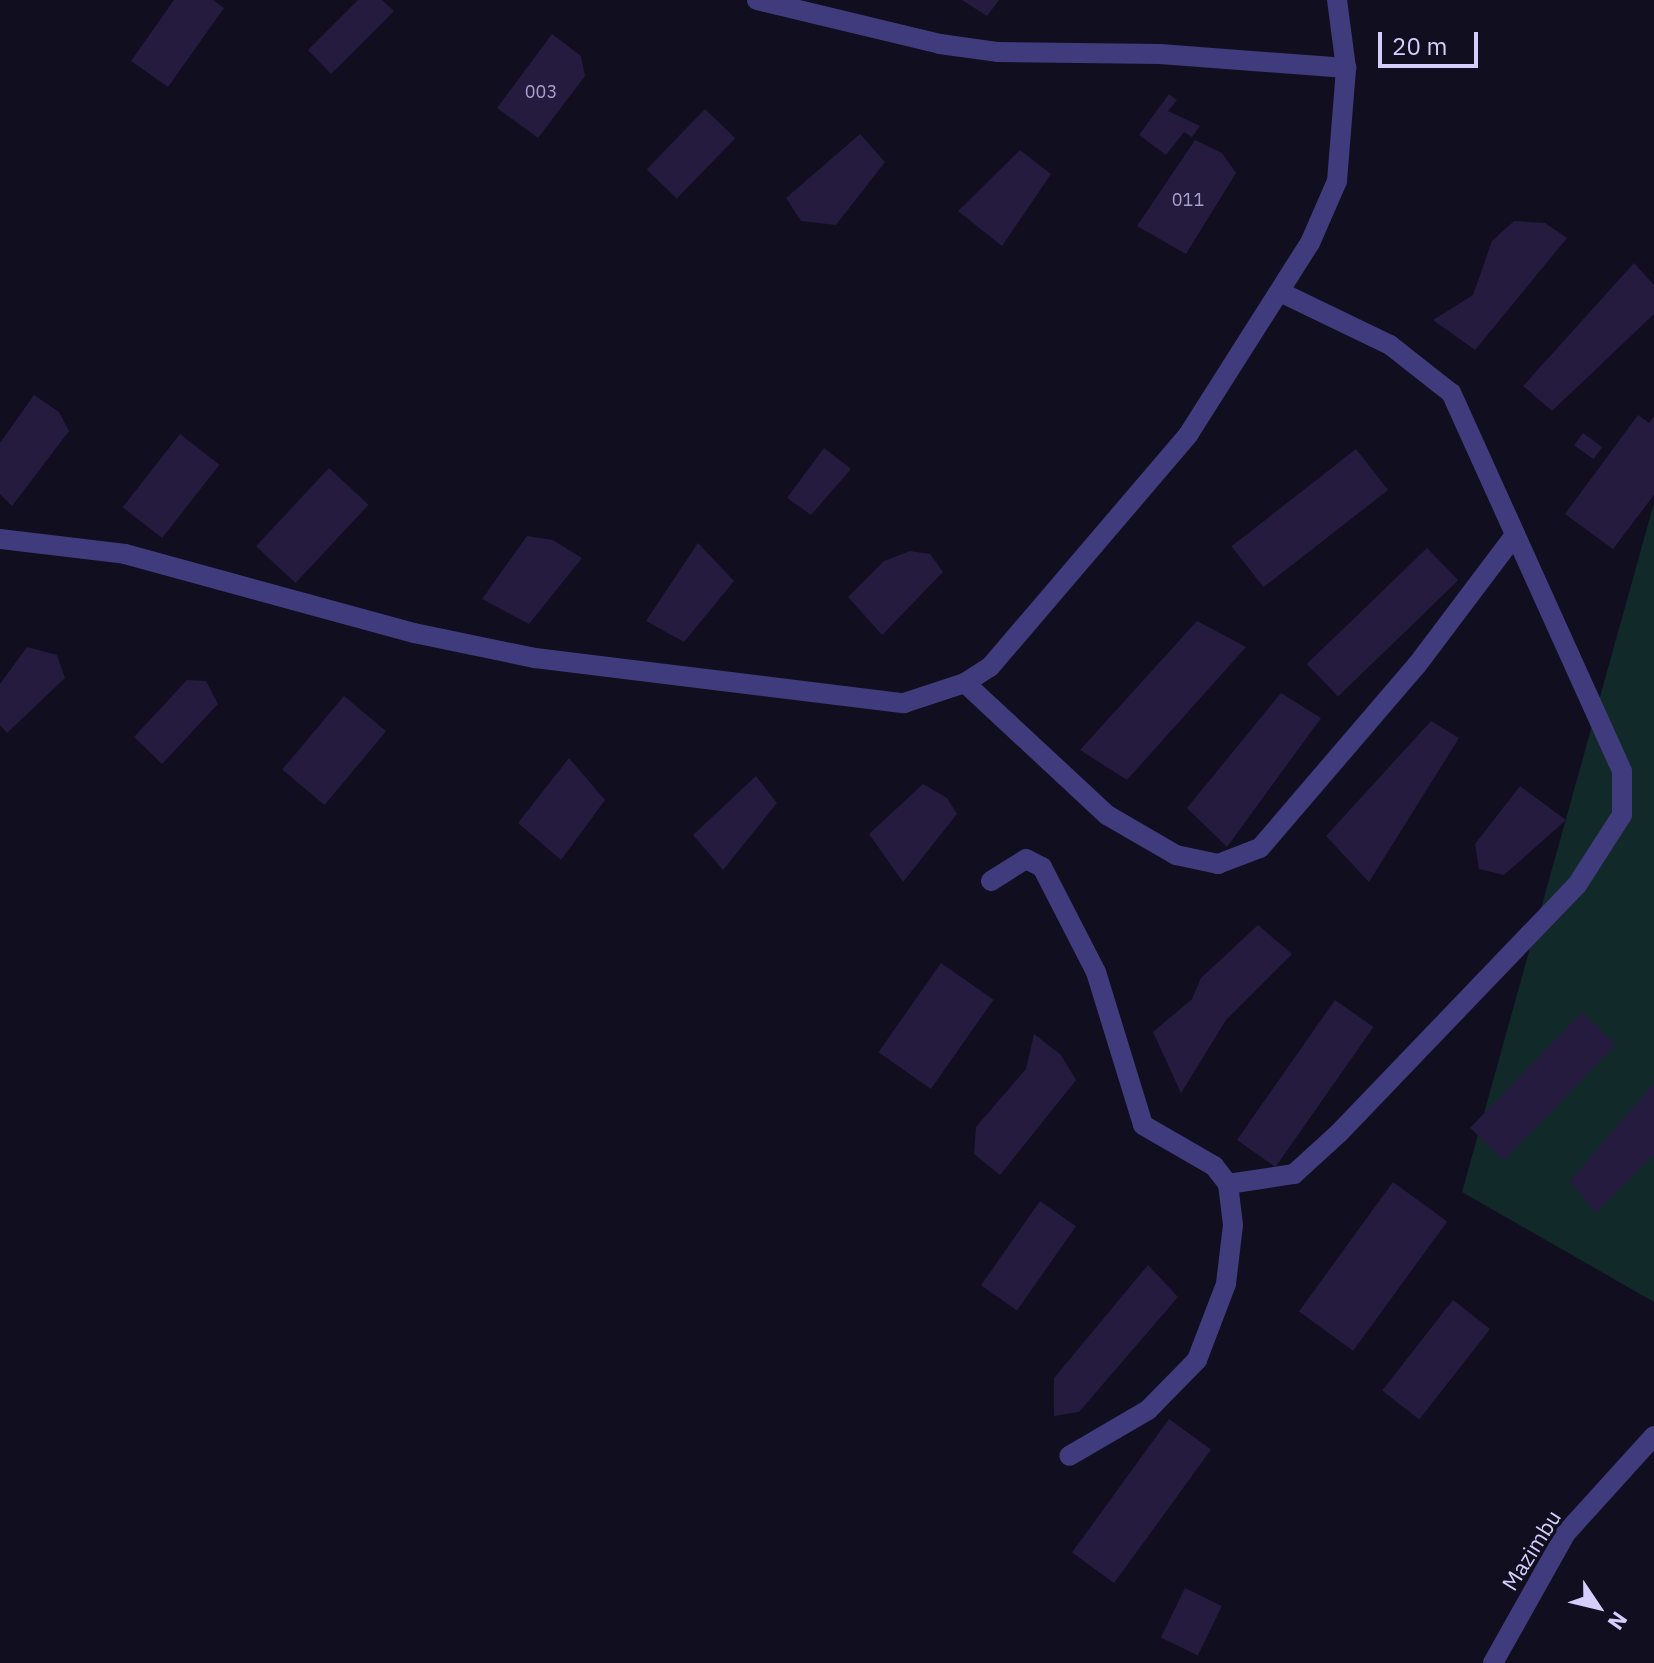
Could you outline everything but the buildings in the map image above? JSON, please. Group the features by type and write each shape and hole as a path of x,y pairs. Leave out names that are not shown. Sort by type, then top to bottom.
{"street":[{"path":"757,0 940,44 998,52 1160,54 1346,68"},
{"path":"0,539 125,554 414,633 550,660 904,703 965,683 990,667 1188,435 1280,292 1337,181 1346,68 1337,0"},
{"path":"1228,1184 1294,1174 1339,1133 1577,885 1622,815 1622,771 1451,393 1390,345 1280,292"},
{"path":"965,683 1107,815 1176,855 1218,864 1260,848 1417,665 1515,535"},
{"path":"991,881 1036,859 1096,972 1143,1125 1193,1149 1228,1184 1233,1225 1226,1284 1197,1360 1148,1410 1069,1456"},
{"name":"Mazimbu","path":"1493,1663 1566,1533 1654,1436"}],"green space":[{"path":"1654,503 1654,1302 1462,1192"}]}
